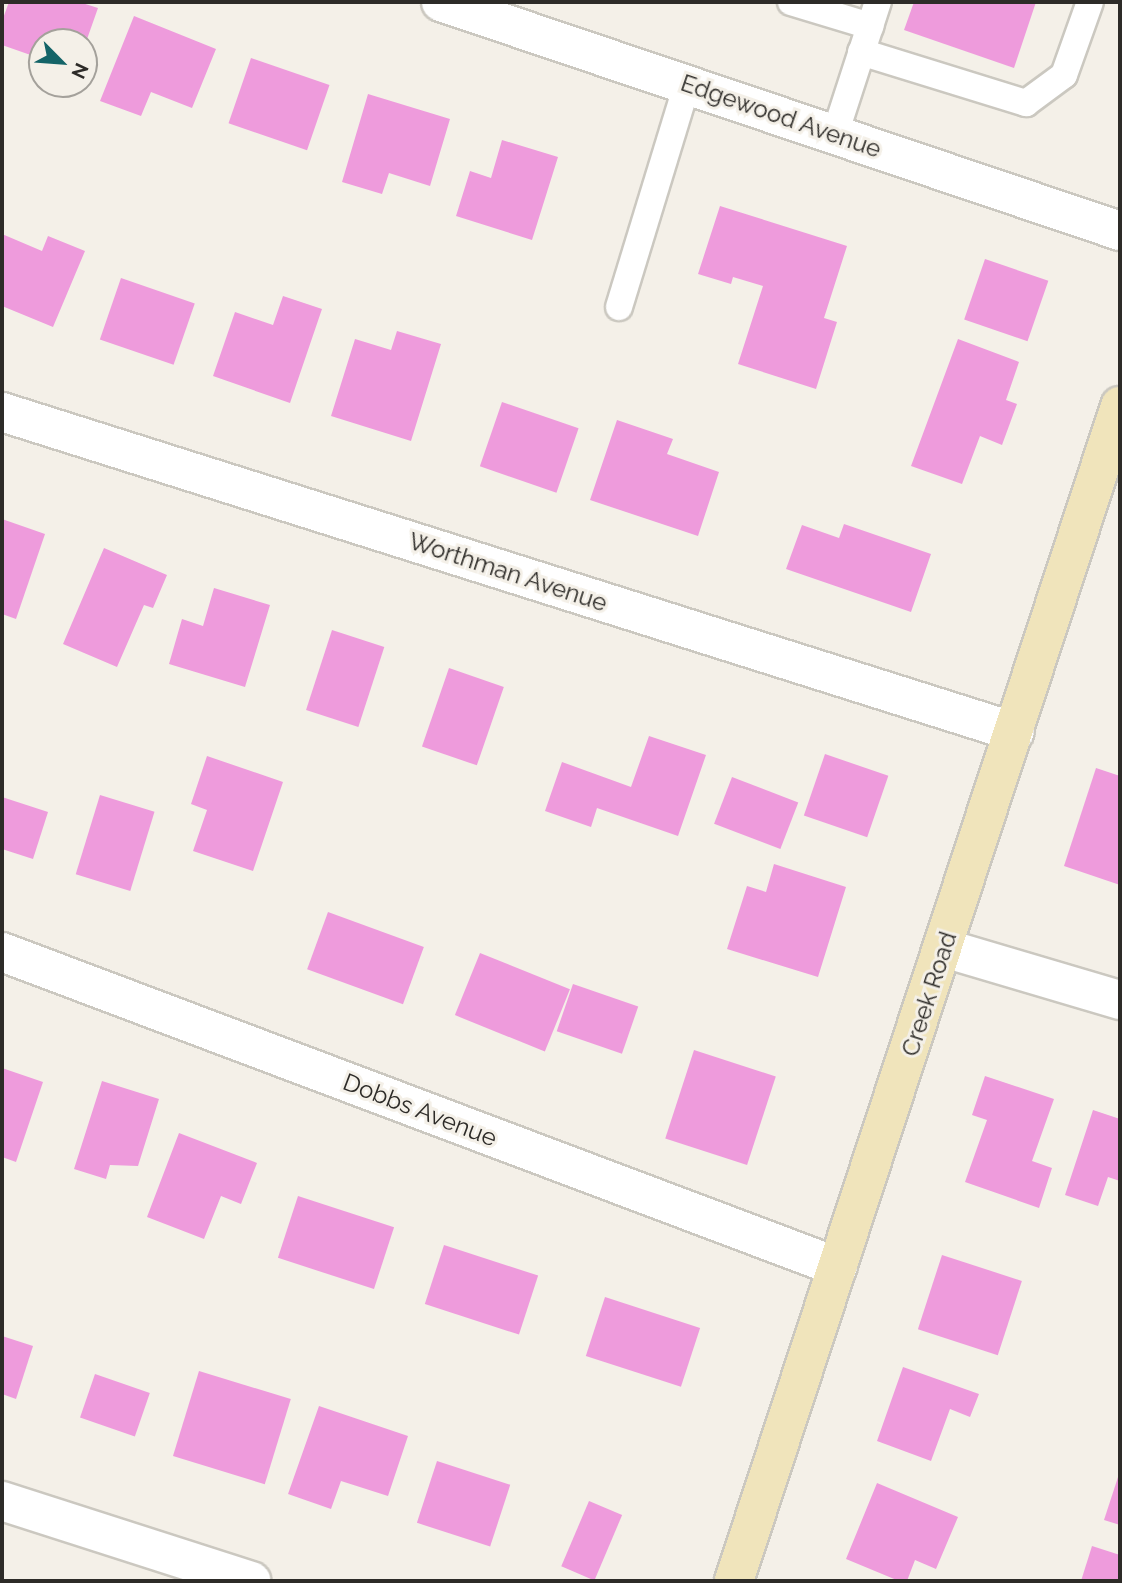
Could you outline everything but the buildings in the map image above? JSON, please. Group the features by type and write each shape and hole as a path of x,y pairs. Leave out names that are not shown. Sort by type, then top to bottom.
{"main road":[{"name":"Creek Road","path":"734,1581 1120,406"}],"street":[{"name":"Edgewood Avenue","path":"441,2 1120,231"},
{"name":"Worthman Avenue","path":"2,412 1015,732"},
{"path":"944,948 1120,1000"},
{"name":"Dobbs Avenue","path":"2,952 838,1267"},
{"path":"2,1501 251,1581"}],"lane":[{"path":"791,2 874,14 835,134"},
{"path":"861,52 1026,103 1064,75 1090,2"},
{"path":"619,307 687,84"}]}
